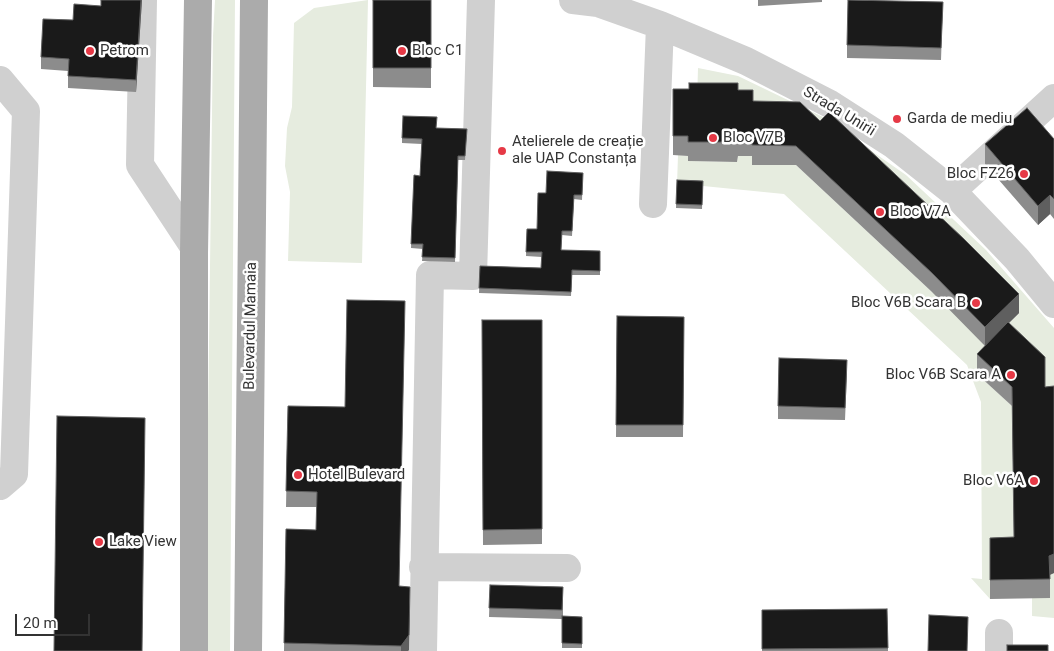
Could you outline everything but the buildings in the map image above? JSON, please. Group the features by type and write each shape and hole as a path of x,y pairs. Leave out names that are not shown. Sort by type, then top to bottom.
{"main road":[{"path":"194,651 194,247 198,0"},
{"name":"Bulevardul Mamaia","path":"248,651 254,0"}],"street":[{"path":"143,0 140,165 194,247"},
{"path":"423,651 430,275 474,276 481,0"},
{"name":"Strada Unirii","path":"590,1 660,24 746,61 830,104 894,145 952,191 1017,258 1054,304"},
{"path":"653,204 660,24"},
{"path":"0,80 26,111 14,474 0,486"},
{"path":"952,191 1054,98"},
{"path":"424,567 568,568"}],"shaded area":[{"path":"215,0 235,0 230,651 205,651"},
{"path":"368,0 362,263 288,261 290,192 285,166 287,128 292,107 294,23 314,8"},
{"path":"698,68 738,76 823,117 906,175 986,250 1054,328 1054,406 977,374 1012,406 1014,557 990,557 990,599 971,578 982,579 981,402 967,365 784,194 677,185 678,155 688,156 689,161 737,162 738,156 752,156 753,165 796,165 932,292 964,258 697,102"},
{"path":"1054,573 1054,618 1032,616 1032,598 1050,598 1049,575"}],"place":[{"name":"Petrom","path":"90,51"},
{"name":"Bloc C1","path":"402,51"},
{"name":"Garda de mediu","path":"897,119"},
{"name":"Bloc V7B","path":"713,138"},
{"name":"Atelierele de creație ale UAP Constanța","path":"502,151"},
{"name":"Bloc FZ26","path":"1024,174"},
{"name":"Bloc V7A","path":"880,212"},
{"name":"Bloc V6B Scara B","path":"976,303"},
{"name":"Bloc V6B Scara A","path":"1011,375"},
{"name":"Hotel Bulevard","path":"298,475"},
{"name":"Bloc V6A","path":"1034,481"},
{"name":"Lake View","path":"99,542"}]}
